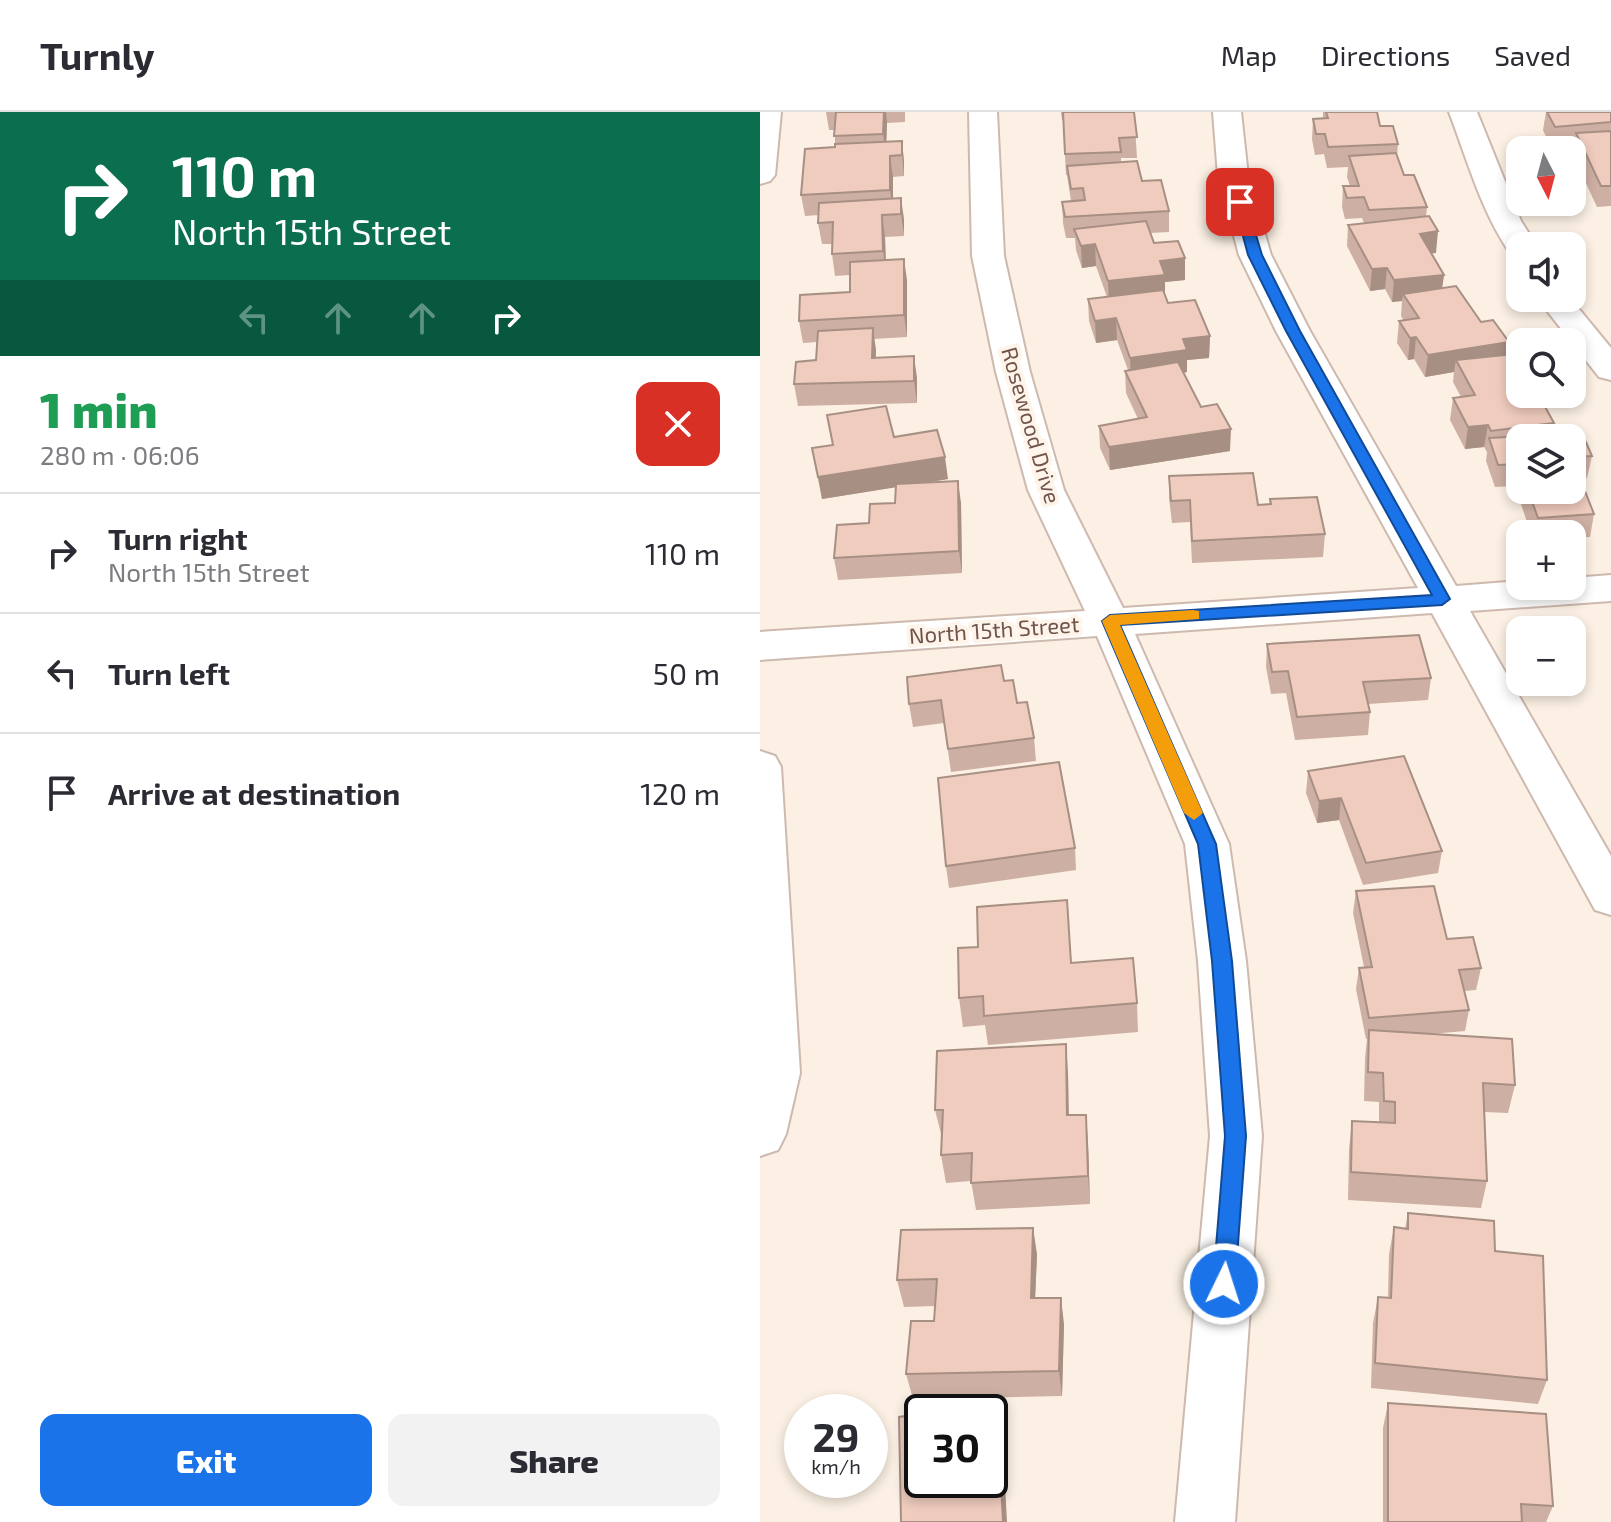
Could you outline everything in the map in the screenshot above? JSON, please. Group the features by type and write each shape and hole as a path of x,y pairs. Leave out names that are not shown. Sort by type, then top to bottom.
{"street":[{"path":"760,175 767,112"},
{"name":"Rosewood Drive","path":"983,112 988,256 1013,372 1046,490 1110,621 1207,844 1222,961 1236,1136 1205,1522"},
{"path":"1227,112 1233,176 1255,255 1293,331 1611,897"},
{"path":"1463,112 1513,232"},
{"path":"1564,312 1611,370"},
{"name":"North 15th Street","path":"760,646 1611,588"},
{"path":"760,767 775,1073 760,1134"}],"building":[{"path":"836,112 884,112 883,134 834,136"},
{"path":"1063,112 1134,112 1137,137 1119,138 1121,152 1065,154"},
{"path":"1326,112 1377,112 1380,126 1393,126 1398,144 1328,147 1325,134 1316,134 1313,119 1328,118"},
{"path":"1547,112 1611,112 1611,122 1555,127"},
{"path":"1611,131 1611,186 1601,186 1586,154 1586,136 1577,136 1576,133"},
{"path":"902,141 902,155 890,156 890,190 801,195 805,149 835,147 835,144"},
{"path":"1396,153 1404,175 1414,175 1427,207 1369,210 1364,197 1347,198 1343,186 1359,186 1349,156"},
{"path":"1137,161 1142,181 1161,180 1169,211 1065,217 1062,202 1085,200 1083,188 1071,189 1067,166"},
{"path":"901,198 901,214 882,215 883,251 832,254 833,222 818,223 819,203"},
{"path":"1429,216 1438,231 1420,234 1444,275 1394,280 1387,268 1372,269 1348,225"},
{"path":"1146,221 1154,243 1178,241 1185,258 1160,261 1165,275 1108,281 1095,244 1081,246 1074,229"},
{"path":"904,259 904,315 799,321 800,295 850,292 850,262"},
{"path":"1456,286 1481,322 1493,320 1506,342 1428,355 1416,337 1410,338 1399,321 1419,318 1403,294"},
{"path":"1163,290 1168,303 1195,300 1210,336 1183,339 1187,350 1130,358 1116,318 1095,321 1088,299"},
{"path":"873,328 872,358 914,356 914,381 794,384 796,362 816,360 818,331"},
{"path":"1506,355 1506,408 1546,408 1554,423 1506,424 1506,429 1491,431 1488,425 1468,427 1453,398 1475,395 1456,360"},
{"path":"1178,362 1201,407 1217,404 1231,429 1109,447 1099,426 1147,417 1125,371"},
{"path":"886,406 894,437 937,430 945,457 818,477 812,448 833,445 827,415"},
{"path":"1506,437 1506,465 1498,465 1489,438"},
{"path":"1586,442 1592,456 1586,456"},
{"path":"1253,473 1258,505 1271,504 1270,499 1317,497 1325,534 1192,541 1190,500 1171,501 1169,476"},
{"path":"958,481 959,551 834,558 837,525 869,523 870,504 895,503 896,484"},
{"path":"1586,494 1594,514 1538,518 1533,504 1586,504"},
{"path":"1419,635 1431,678 1363,682 1370,712 1297,717 1288,671 1272,672 1267,644"},
{"path":"1001,665 1004,681 1013,680 1017,703 1027,702 1034,738 948,749 941,700 909,704 907,677"},
{"path":"1404,756 1442,851 1366,863 1341,798 1319,801 1308,771"},
{"path":"1059,762 1075,848 946,866 938,778"},
{"path":"1434,886 1447,939 1473,937 1481,968 1459,970 1469,1010 1369,1018 1359,968 1372,967 1356,891"},
{"path":"1067,900 1071,963 1133,958 1137,1003 984,1016 983,996 959,998 958,948 978,947 977,907"},
{"path":"1369,1030 1512,1039 1515,1085 1483,1083 1487,1181 1351,1172 1352,1121 1395,1123 1395,1102 1384,1101 1383,1073 1368,1072"},
{"path":"1066,1044 1067,1115 1086,1115 1088,1176 971,1183 972,1153 941,1155 943,1110 935,1110 937,1051"},
{"path":"1408,1213 1494,1221 1495,1251 1543,1256 1547,1380 1375,1363 1378,1297 1391,1298 1394,1227 1408,1229"},
{"path":"1033,1228 1031,1298 1061,1298 1059,1371 906,1374 911,1321 934,1321 937,1279 897,1280 901,1230"},
{"path":"1388,1403 1546,1414 1553,1506 1521,1504 1522,1522 1388,1522"},
{"path":"904,1416 904,1498 1002,1498 1003,1522 901,1522 899,1417"}],"slow traffic":[{"path":"1193,615 1110,621 1194,813"}],"route":[{"path":"1224,1284 1236,1136 1222,961 1207,844 1110,621 1442,599 1293,331 1255,255 1240,202"}]}
